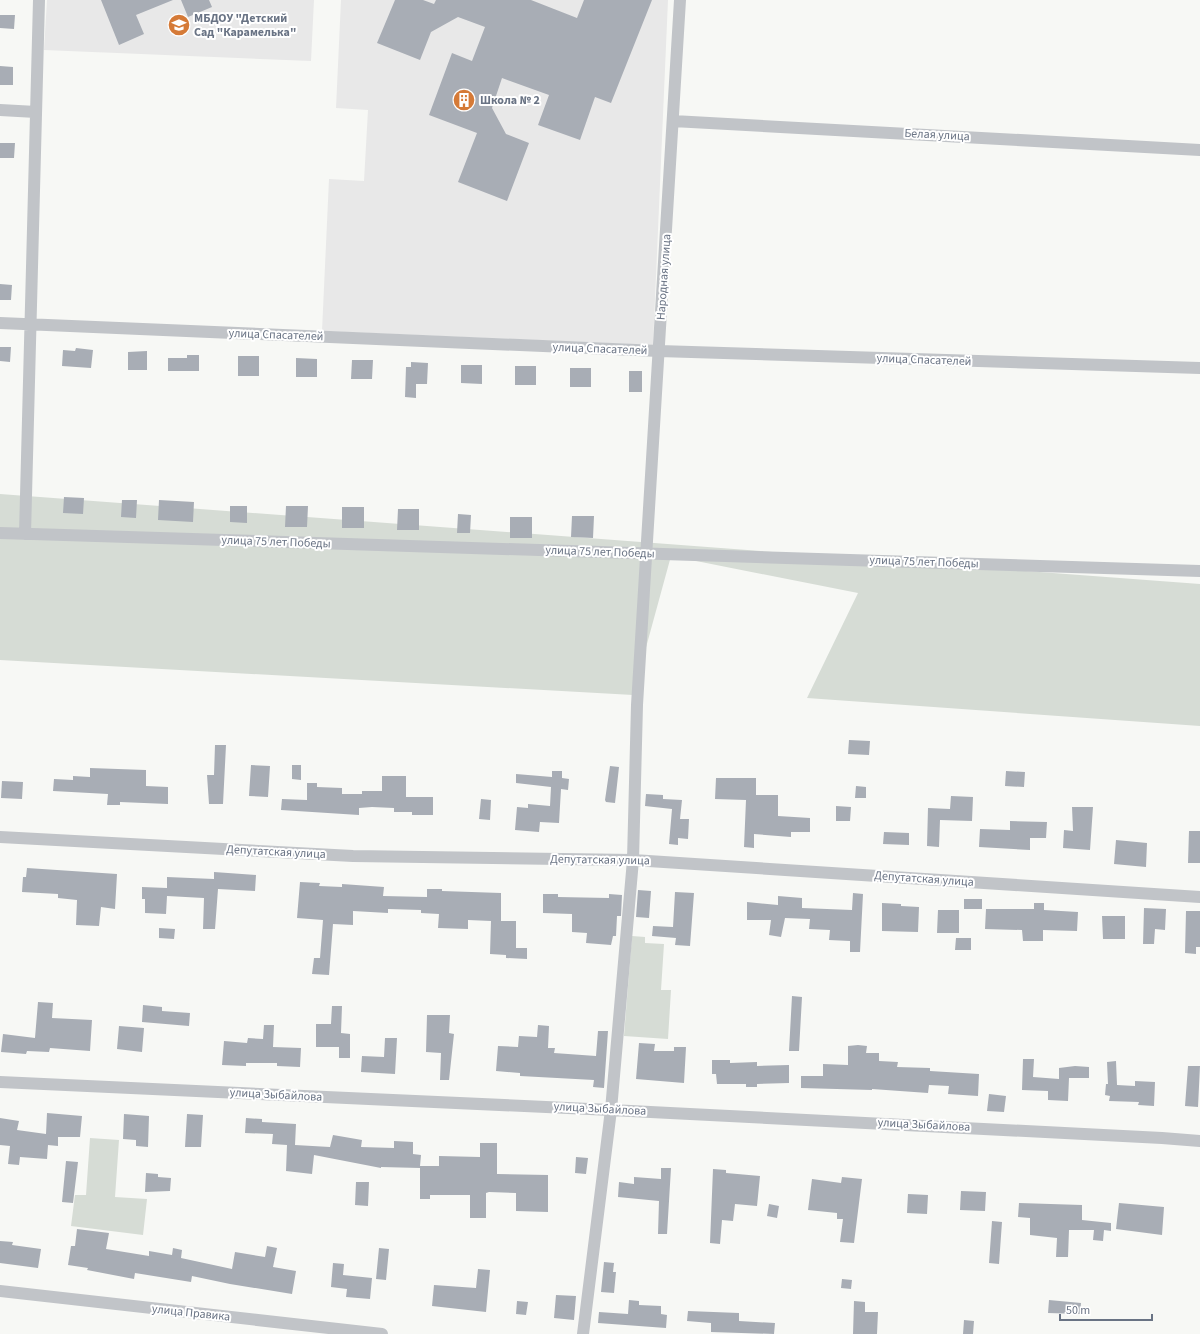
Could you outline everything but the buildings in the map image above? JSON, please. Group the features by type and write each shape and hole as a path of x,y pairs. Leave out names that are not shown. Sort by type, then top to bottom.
{"street":[{"path":"25,534 32,325 39,0"},
{"name":"Народная улица","path":"583,1334 611,1110 633,860 638,705 680,0"},
{"path":"0,110 36,112"},
{"name":"Белая улица","path":"673,121 1200,150"},
{"name":"улица Спасателей","path":"0,323 659,351 1200,368"},
{"name":"улица 75 лет Победы","path":"0,533 1200,571"},
{"name":"Депутатская улица","path":"0,837 353,856 633,860 1200,897"},
{"name":"улица Зыбайлова","path":"0,1082 611,1110 1162,1138 1200,1142"},
{"name":"улица Правика","path":"0,1291 382,1334"}],"shaded area":[{"name":"МБДОУ \"Детский Сад \"Карамелька\"","path":"47,0 314,0 311,61 44,50"},
{"path":"341,0 668,0 653,345 322,331 329,179 364,181 368,110 336,108"},
{"path":"0,494 1200,584 1200,726 807,698 858,593 671,556 633,695 0,660"},
{"path":"632,936 645,937 645,943 664,944 661,990 671,990 668,1039 624,1036"},
{"path":"90,1138 119,1140 115,1197 147,1199 143,1235 71,1226 75,1195 86,1195"}],"place":[{"name":"МБДОУ \"Детский Сад \"Карамелька\"","path":"179,25"},
{"name":"Школа № 2","path":"464,100"}]}
